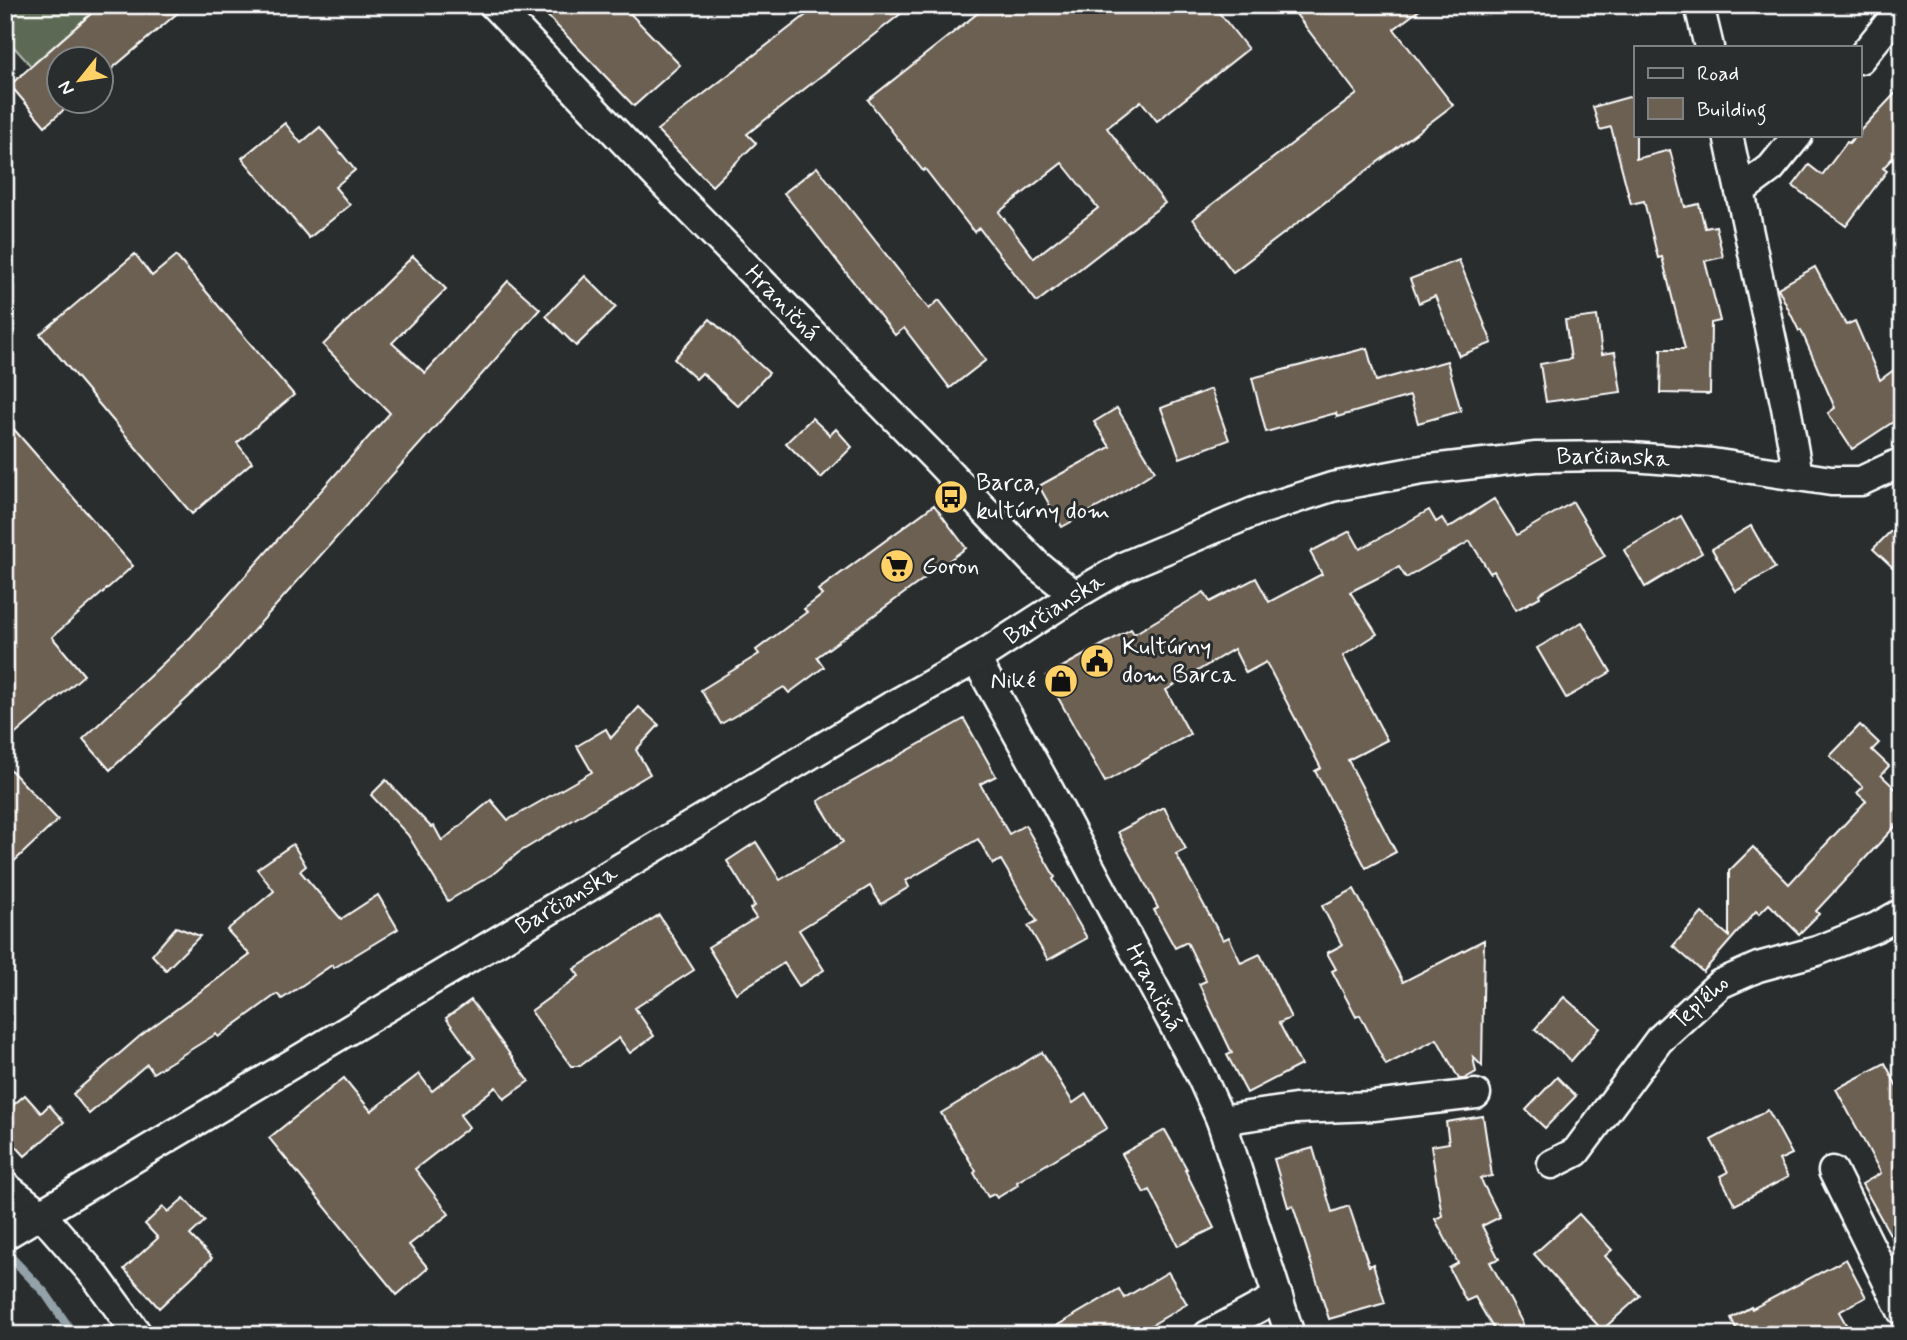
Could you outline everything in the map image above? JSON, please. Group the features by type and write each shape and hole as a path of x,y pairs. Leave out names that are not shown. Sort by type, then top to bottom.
{"street":[{"name":"Hraničná","path":"494,5 1037,565 1075,595"},
{"path":"1699,5 1709,46"},
{"path":"1862,57 1902,7"},
{"path":"1728,136 1798,475"},
{"path":"1740,191 1771,168 1797,136"},
{"name":"Barčianska","path":"22,1225 890,707 976,659 1125,566 1254,513 1332,487 1422,471 1536,457 1618,456 1712,463 1831,481 1861,481 1902,462"},
{"name":"Hraničná","path":"976,659 1196,1066 1221,1120 1290,1335"},
{"name":"Teplého","path":"1552,1164 1576,1152 1659,1040 1720,984 1758,967 1817,951 1902,913"},
{"path":"1221,1120 1294,1109 1373,1106 1476,1094"},
{"path":"1833,1171 1892,1268 1902,1311"},
{"path":"5,1186 22,1225 96,1277 138,1335"},
{"path":"1208,1335 1278,1297"}],"green space":[{"path":"5,5 101,5 54,46 46,46 46,53 31,66 5,37"}],"building":[{"path":"101,5 187,5 116,65 116,46 54,46"},
{"path":"537,5 622,5 680,65 634,106"},
{"path":"819,5 912,5 747,134 756,143 712,186 657,130"},
{"path":"988,5 1213,5 1248,49 1157,121 1141,101 1107,128 1165,203 1037,302 979,228 974,232 868,100","holes":["1062,163 1098,208 1034,258 999,212"]},
{"path":"1289,5 1426,5 1394,29 1453,105 1233,272 1193,219 1357,94"},
{"path":"46,53 46,116 57,116 45,126 10,85"},
{"path":"1902,86 1902,148 1883,168 1887,171 1846,226 1793,186 1809,165 1822,175 1847,142 1855,136 1862,136 1862,129"},
{"path":"1634,96 1636,159 1670,150 1685,207 1699,204 1705,228 1716,226 1723,257 1705,261 1720,321 1711,323 1710,394 1660,393 1661,349 1685,349 1662,257 1658,258 1644,201 1631,204 1611,127 1600,130 1593,107"},
{"path":"285,123 301,143 320,127 355,170 335,187 350,205 309,238 242,158"},
{"path":"817,167 929,309 939,300 986,360 950,388 904,328 895,335 784,193"},
{"path":"135,254 152,276 176,256 294,395 237,443 252,462 192,514 40,334"},
{"path":"413,256 446,289 392,343 425,373 508,281 540,309 222,666 110,770 83,739 191,637 390,413 323,345"},
{"path":"1459,260 1492,343 1459,356 1435,296 1419,303 1410,279"},
{"path":"1815,267 1846,325 1855,321 1880,380 1902,364 1902,416 1852,449 1828,413 1835,408 1801,330 1799,331 1778,288"},
{"path":"585,276 616,307 576,346 546,316"},
{"path":"1597,316 1602,354 1615,352 1621,392 1546,402 1540,364 1571,359 1565,320"},
{"path":"710,319 769,373 738,406 702,373 696,379 674,359"},
{"path":"1367,348 1376,381 1447,361 1461,411 1418,423 1410,396 1337,417 1336,413 1266,432 1252,378"},
{"path":"1211,389 1229,440 1180,458 1161,408"},
{"path":"1117,408 1155,471 1062,527 1039,486 1110,447 1094,422"},
{"path":"812,418 830,435 836,429 852,447 821,478 786,443"},
{"path":"5,419 133,566 52,637 84,675 5,743"},
{"path":"1494,499 1517,535 1573,502 1605,556 1516,610 1494,571 1490,573 1470,541 1406,578 1399,567 1350,592 1377,634 1343,656 1387,740 1348,760 1396,852 1366,868 1315,771 1321,768 1266,662 1246,673 1234,649 1166,690 1190,734 1105,782 1046,676 1131,629 1134,634 1204,592 1210,602 1256,578 1269,602 1322,574 1310,552 1350,531 1360,549 1429,510 1436,522 1442,518 1448,528"},
{"path":"934,505 966,548 817,657 824,667 789,693 784,687 721,724 701,690 759,654 756,650 807,612 804,609 822,595 818,590"},
{"path":"1681,516 1702,553 1645,587 1624,550"},
{"path":"1902,520 1902,576 1873,549"},
{"path":"1751,526 1775,568 1736,591 1712,549"},
{"path":"1582,622 1611,672 1566,698 1537,648"},
{"path":"639,707 659,725 636,750 650,774 518,853 493,874 448,901 408,835 371,795 386,780 431,827 434,826 442,841 491,800 508,820 592,772 577,746 606,729 611,738"},
{"path":"964,719 996,776 980,784 1009,834 1025,825 1087,938 1048,960 1028,926 1037,921 1001,860 993,864 978,839 906,881 909,887 881,904 870,886 799,930 824,970 799,986 784,963 736,993 708,947 756,918 750,909 755,906 727,861 756,842 780,880 843,842 818,801"},
{"path":"1860,725 1879,743 1872,750 1889,766 1881,775 1902,795 1902,819 1816,911 1819,914 1799,934 1769,904 1759,914 1756,911 1703,972 1673,946 1702,913 1729,936 1729,871 1753,847 1789,884 1866,801 1857,793 1863,787 1830,756"},
{"path":"5,764 58,820 5,870"},
{"path":"1164,807 1186,849 1176,854 1223,940 1229,937 1241,963 1260,954 1291,1018 1279,1023 1301,1065 1247,1093 1227,1055 1232,1053 1199,984 1206,981 1187,942 1175,948 1154,910 1158,908 1118,832"},
{"path":"293,844 306,866 300,871 341,919 378,895 398,929 334,968 332,965 282,999 277,994 218,1037 216,1034 153,1073 147,1064 89,1114 73,1094 140,1036 250,955 227,930 274,891 257,869"},
{"path":"1354,889 1403,982 1484,940 1482,1066 1473,1057 1476,1072 1459,1079 1437,1039 1386,1065 1360,1015 1356,1017 1332,971 1336,969 1327,953 1342,945 1322,906"},
{"path":"659,915 694,970 635,1008 654,1036 630,1053 619,1038 580,1066 571,1066 531,1011 579,976 574,969"},
{"path":"176,927 200,936 166,970 152,955"},
{"path":"1564,997 1600,1028 1571,1061 1535,1029"},
{"path":"471,1000 529,1081 504,1099 496,1087 460,1115 469,1127 415,1169 449,1214 409,1245 428,1268 397,1295 269,1138 344,1078 371,1111 419,1074 432,1091 475,1058 446,1018"},
{"path":"1042,1052 1073,1103 1086,1094 1107,1128 1017,1182 1018,1185 997,1198 994,1194 988,1197 974,1173 976,1171 941,1113"},
{"path":"1885,1063 1902,1096 1902,1256 1862,1184 1881,1173 1836,1089"},
{"path":"1557,1077 1576,1096 1545,1128 1526,1110"},
{"path":"25,1095 41,1113 49,1105 64,1122 25,1156 5,1134 5,1112"},
{"path":"1768,1110 1792,1154 1779,1160 1788,1177 1735,1205 1720,1176 1728,1172 1711,1140"},
{"path":"1483,1116 1492,1176 1480,1178 1500,1217 1482,1226 1499,1259 1490,1262 1523,1324 1503,1335 1497,1335 1475,1297 1466,1301 1449,1268 1458,1263 1435,1219 1442,1216 1431,1146 1449,1143 1446,1122"},
{"path":"1165,1130 1187,1169 1185,1170 1214,1228 1178,1246 1150,1190 1144,1193 1122,1154"},
{"path":"1313,1148 1332,1212 1349,1206 1369,1266 1373,1264 1385,1303 1329,1319 1293,1206 1288,1207 1274,1159"},
{"path":"184,1198 205,1221 190,1235 212,1258 159,1308 124,1269 158,1238 145,1224 163,1207 168,1212"},
{"path":"1579,1214 1612,1250 1605,1256 1640,1296 1602,1330 1534,1254"},
{"path":"1846,1259 1866,1297 1839,1312 1852,1335 1739,1335 1731,1318"},
{"path":"1168,1272 1187,1304 1135,1335 1041,1335 1119,1289 1124,1298"}],"waterway":[{"path":"5,1251 45,1293 74,1335"}],"place":[{"name":"Barca, kultúrny dom","path":"951,497"},
{"name":"Goron","path":"897,566"},
{"name":"Kultúrny dom Barca","path":"1097,661"},
{"name":"Niké","path":"1061,681"}]}
